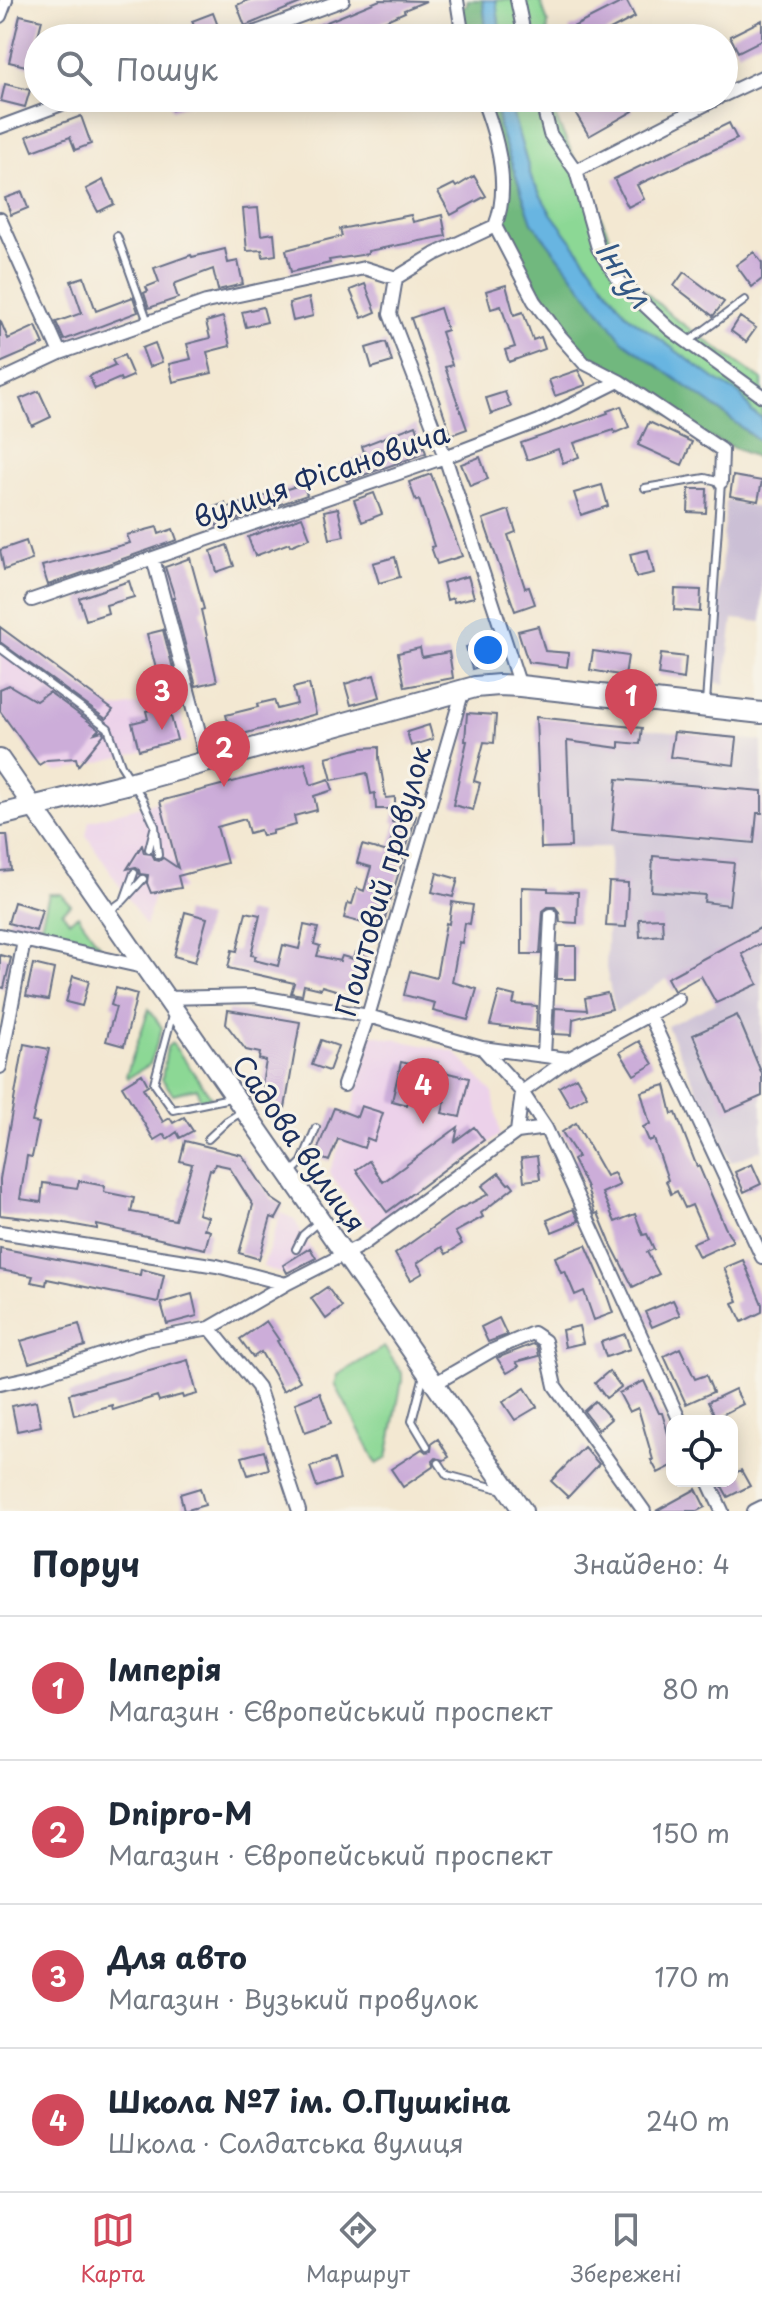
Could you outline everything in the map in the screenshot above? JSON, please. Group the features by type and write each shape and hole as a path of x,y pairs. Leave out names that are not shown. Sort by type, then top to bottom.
{"main road":[{"path":"0,815 133,782 463,690 499,685 762,713"},
{"name":"Садова вулиця","path":"0,759 523,1511"}],"street":[{"path":"0,16 6,0"},
{"path":"278,24 343,0"},
{"path":"457,0 461,24"},
{"path":"517,0 522,24"},
{"path":"738,88 762,77"},
{"path":"0,127 40,112"},
{"path":"487,112 500,153 500,215 495,226 435,254 396,278 390,314 445,457 520,686"},
{"path":"544,112 550,134 576,171 598,248 620,282 670,329 762,396"},
{"path":"576,171 691,112"},
{"path":"0,219 60,353"},
{"path":"495,226 534,301 560,336 584,363 619,381 722,450 721,482"},
{"path":"0,381 60,353 206,302 364,268 396,278"},
{"name":"вулиця Фісановича","path":"32,600 445,457 539,421 619,381"},
{"path":"153,558 207,762"},
{"name":"Поштовий провулок","path":"344,1085 368,1016 463,690"},
{"path":"544,1056 551,915"},
{"path":"0,935 143,967"},
{"path":"0,1067 24,941"},
{"path":"169,1004 255,996 368,1016 482,1048 568,1059"},
{"path":"517,1132 522,1092 568,1059 678,999"},
{"path":"649,1014 762,1257"},
{"path":"482,1048 522,1092 546,1128 677,1415"},
{"path":"0,1384 37,1376 146,1340 210,1328 362,1245 517,1132 546,1128"},
{"path":"0,1232 217,1266 286,1284"},
{"path":"210,1328 258,1387 299,1511"},
{"path":"429,1378 533,1333 545,1341 555,1386 644,1511"},
{"path":"711,1487 722,1511"},
{"path":"754,1511 762,1507"}],"lane":[{"path":"117,236 148,322"},
{"path":"688,342 745,300"},
{"path":"645,488 705,478 721,482 705,707"},
{"path":"0,648 108,728 121,765 155,826 158,855"},
{"path":"149,849 155,826"},
{"path":"123,901 134,873"},
{"path":"106,912 123,901 143,879"},
{"path":"169,1004 154,1083 173,1110 238,1104"},
{"path":"208,1139 227,1121 238,1104"},
{"path":"289,1175 302,1162 316,1128"},
{"path":"296,1249 303,1235 320,1220"},
{"path":"427,1446 412,1421 429,1378"},
{"path":"439,1463 447,1475 510,1492"}],"shaded area":[{"path":"726,500 762,509 762,622 733,619 725,684 713,682"},
{"path":"0,627 113,709 177,697 187,741 67,770 58,771 39,765 0,711"},
{"path":"536,717 762,741 762,1150 731,1162 667,1026 716,1003 702,976 674,991 667,979 615,1012 606,968 610,847 541,848"},
{"path":"158,801 183,889 154,895 146,926 86,835 89,821"},
{"path":"370,1034 455,1052 493,1093 500,1135 375,1228 367,1225 329,1173 352,1113"},
{"path":"281,1213 294,1219 317,1260 289,1276 263,1267"}],"green space":[{"path":"467,0 483,0 486,24 456,24 453,10 467,5"},
{"path":"496,0 540,0 548,23 548,24 499,24"},
{"path":"479,112 497,112 500,130 532,222 623,340 762,444 762,460 699,433 583,357 542,308 510,238 495,160"},
{"path":"512,112 553,112 627,275 673,317 762,380 762,418 752,412 740,394 627,315 550,212 532,180"},
{"path":"49,894 61,894 71,905 62,912 69,921 78,915 101,951 38,936"},
{"path":"149,1009 162,1028 150,1064 128,1078 126,1076"},
{"path":"172,1043 211,1097 200,1100 197,1088 173,1094 162,1079 167,1047"},
{"path":"384,1347 402,1373 402,1381 387,1458 377,1464 335,1384 338,1375"}],"water":[{"path":"483,0 496,0 499,24 486,24"},
{"path":"497,112 512,112 532,180 550,212 627,315 740,394 752,412 762,418 762,444 623,341 532,222 500,130"}],"building":[{"path":"248,0 305,0 250,24 244,24 237,5"},
{"path":"380,0 426,1 377,24 322,24"},
{"path":"626,0 635,17 622,24 579,24"},
{"path":"213,13 217,24 193,24 192,21"},
{"path":"20,15 42,20 41,24 24,24 24,66 9,62"},
{"path":"762,20 762,40 738,52 738,32"},
{"path":"5,84 24,89 24,107 1,101"},
{"path":"575,112 631,112 589,136"},
{"path":"81,116 91,144 75,150 70,137 33,151 27,136"},
{"path":"729,123 737,139 637,185 644,199 628,207 614,179"},
{"path":"474,176 486,196 451,215 438,192 454,184 456,187"},
{"path":"103,180 114,204 98,212 86,189"},
{"path":"22,192 28,208 11,215 5,198"},
{"path":"258,208 261,235 274,233 276,255 263,257 262,250 247,251 243,209"},
{"path":"411,215 413,222 442,215 446,236 329,260 330,263 291,272 286,250 342,236 340,229"},
{"path":"225,249 228,263 238,261 243,284 218,290 213,269 176,283 178,298 149,308 144,293 148,291 146,287 159,282 154,268 191,255"},
{"path":"754,252 762,263 762,279 752,287 736,265"},
{"path":"684,272 724,302 713,316 674,286"},
{"path":"84,277 96,311 133,297 138,312 64,340 56,322 82,313 71,281"},
{"path":"365,284 376,312 362,318 350,290"},
{"path":"506,285 514,315 523,312 533,340 541,337 545,349 509,362 505,350 515,347 501,306 491,309 486,291"},
{"path":"309,298 313,316 293,321 289,303"},
{"path":"263,307 267,322 246,327 242,312"},
{"path":"440,308 447,330 441,332 452,365 445,367 467,429 451,435 411,318"},
{"path":"223,317 230,346 207,352 212,373 173,382 169,364 191,359 187,344 210,338 206,322"},
{"path":"740,317 756,328 746,342 731,331"},
{"path":"0,320 8,339 36,326 44,344 0,363"},
{"path":"386,342 392,362 372,368 366,348"},
{"path":"155,343 162,362 149,367 142,348"},
{"path":"124,355 133,376 95,389 89,376 115,365 112,360"},
{"path":"578,370 586,385 555,396 549,380"},
{"path":"39,391 51,417 32,426 20,399"},
{"path":"505,392 511,407 491,414 486,398"},
{"path":"621,406 629,427 574,443 579,457 563,463 558,449 527,460 521,443"},
{"path":"649,422 692,442 682,465 638,445"},
{"path":"416,425 426,453 347,481 340,464 365,455 362,446"},
{"path":"480,457 488,479 470,486 461,464"},
{"path":"431,474 462,556 437,564 419,500 416,501 409,482"},
{"path":"733,476 762,481 758,501 730,496"},
{"path":"303,484 307,495 217,526 211,508 225,503 226,508"},
{"path":"602,485 608,506 581,515 574,493"},
{"path":"689,489 707,489 706,513 688,512"},
{"path":"374,493 382,514 362,522 354,500"},
{"path":"338,508 344,536 330,539 324,511"},
{"path":"509,510 516,532 508,535 525,588 529,587 535,604 515,611 483,519"},
{"path":"302,517 310,538 255,556 248,537"},
{"path":"157,527 159,534 173,529 177,540 48,585 42,566 130,543 127,535"},
{"path":"26,541 32,560 4,570 0,550"},
{"path":"227,545 234,566 217,572 211,551"},
{"path":"648,550 654,573 636,577 630,554"},
{"path":"395,557 400,577 379,583 373,563"},
{"path":"190,558 204,609 201,610 217,681 196,686 165,567"},
{"path":"468,576 474,597 454,602 453,598 447,600 443,583"},
{"path":"129,581 134,597 106,605 108,613 86,620 79,598"},
{"path":"675,589 701,590 700,612 674,610"},
{"path":"538,626 545,651 569,653 567,667 528,662 518,631"},
{"path":"0,627 113,710 106,719 0,642"},
{"path":"163,630 177,684 161,688 147,634"},
{"path":"487,642 493,663 472,669 466,647"},
{"path":"420,648 422,657 449,652 453,678 405,687 398,653"},
{"path":"593,651 628,656 625,676 590,670"},
{"path":"661,654 686,657 684,679 658,675"},
{"path":"374,675 380,697 351,705 345,684"},
{"path":"309,684 316,714 232,737 226,715 274,700 277,709 297,704 293,688"},
{"path":"9,685 36,701 49,692 99,729 95,733 102,731 104,734 78,766 76,758 47,760 39,765 0,711 0,689"},
{"path":"168,705 177,740 139,750 132,723 148,719 146,711"},
{"path":"467,713 496,715 494,743 484,742 474,781 480,783 473,810 453,805 467,741"},
{"path":"536,717 642,728 640,744 619,742 619,748 567,741 571,847 541,848"},
{"path":"429,725 433,739 411,746 407,732"},
{"path":"674,732 737,738 734,765 670,757"},
{"path":"379,747 386,798 395,797 395,809 376,809 375,793 371,794 367,773 332,780 326,757"},
{"path":"305,763 311,785 329,779 333,790 314,796 317,810 294,816 296,825 262,836 260,830 249,833 245,819 217,827 227,863 178,876 181,888 151,893 148,875 140,874 135,867 127,869 142,845 144,853 152,854 155,860 163,858 178,868 160,801"},
{"path":"617,779 762,791 762,813 757,813 754,843 612,830"},
{"path":"395,810 416,816 382,928 344,918 357,888 364,891 371,867 357,863 362,845 388,852 396,823 392,822"},
{"path":"0,835 7,835 11,870 0,871"},
{"path":"653,856 734,863 729,905 704,902 705,895 651,891"},
{"path":"437,873 458,879 453,897 432,892"},
{"path":"609,882 628,883 626,927 606,926"},
{"path":"522,887 578,892 577,923 560,922 555,907 543,911 540,954 522,954"},
{"path":"14,902 42,910 36,931 8,923"},
{"path":"452,902 473,905 470,924 465,923 462,943 459,942 452,982 477,989 468,1020 433,1011 435,1003 404,995 410,971 436,978"},
{"path":"185,912 207,918 195,962 174,956"},
{"path":"246,912 260,915 251,955 256,956 254,960 278,966 283,945 299,949 304,925 318,928 314,944 320,946 317,956 340,961 342,956 353,959 355,952 368,957 356,996 322,986 321,989 304,985 302,995 291,993 294,983 228,968 232,950 237,951"},
{"path":"662,918 663,935 640,937 639,919"},
{"path":"762,927 762,943 742,954 758,984 716,1003 701,976 674,991 667,978"},
{"path":"558,946 576,946 576,979 557,979"},
{"path":"0,955 11,958 4,988 0,987"},
{"path":"33,964 54,969 48,1000 26,996"},
{"path":"73,976 89,981 82,1006 66,1002"},
{"path":"116,988 137,994 124,1046 106,1041 116,1007 111,1005"},
{"path":"499,992 515,996 513,1004 537,1006 536,1031 490,1025"},
{"path":"607,993 612,1009 573,1019 572,1035 554,1034 555,1008 587,1010 585,998"},
{"path":"228,1010 300,1022 285,1108 277,1106 262,1084 266,1061 259,1059 260,1053 246,1050 226,1024"},
{"path":"737,1015 762,1074 762,1096 726,1112 693,1035"},
{"path":"321,1040 338,1046 329,1071 312,1065"},
{"path":"639,1041 653,1064 634,1075 620,1052"},
{"path":"24,1044 49,1049 32,1122 39,1123 32,1157 27,1156 20,1199 41,1202 43,1183 77,1188 79,1181 105,1186 104,1192 134,1198 131,1212 175,1220 192,1164 180,1161 185,1141 242,1155 271,1198 283,1206 276,1219 271,1217 259,1259 239,1253 253,1205 229,1167 215,1164 213,1170 210,1169 198,1214 208,1217 204,1229 210,1231 205,1249 97,1225 97,1229 0,1215 0,1179"},
{"path":"428,1060 438,1062 436,1070 469,1078 460,1117 442,1113 445,1102 409,1094 407,1105 392,1101 401,1062 426,1068"},
{"path":"142,1074 148,1085 143,1088 163,1122 170,1118 173,1123 184,1117 193,1131 180,1138 177,1132 167,1139 164,1134 154,1140 122,1086"},
{"path":"576,1077 587,1096 570,1106 559,1087"},
{"path":"665,1085 672,1114 676,1113 697,1167 733,1241 699,1257 692,1243 706,1237 692,1205 685,1208 677,1191 671,1194 654,1139 649,1141 643,1127 650,1124 641,1092"},
{"path":"361,1106 383,1113 374,1141 367,1138 364,1148 338,1139 329,1161 315,1156 334,1108 357,1117"},
{"path":"576,1123 606,1176 614,1173 620,1185 602,1193 615,1222 635,1214 643,1235 647,1234 654,1249 647,1252 659,1274 633,1287 598,1213 595,1214 586,1185 573,1160 578,1157 562,1132"},
{"path":"458,1127 455,1141 474,1127 484,1140 387,1212 356,1170 369,1161 383,1182"},
{"path":"537,1156 540,1179 524,1181 521,1158"},
{"path":"752,1164 761,1184 744,1192 735,1172"},
{"path":"499,1173 514,1187 481,1213 483,1217 455,1232 462,1244 446,1254 442,1247 417,1263 423,1273 411,1280 395,1254 457,1210 489,1194 482,1186"},
{"path":"573,1209 579,1221 552,1232 547,1220"},
{"path":"586,1245 613,1313 594,1320 584,1291 575,1295 555,1257"},
{"path":"0,1248 140,1275 141,1269 164,1275 158,1302 47,1279 46,1285 31,1282 33,1276 0,1270"},
{"path":"310,1248 316,1258 287,1273 283,1265"},
{"path":"743,1260 762,1304 762,1312 742,1322 733,1303 738,1301 724,1268"},
{"path":"327,1287 342,1307 326,1319 311,1298"},
{"path":"192,1294 197,1316 167,1324 161,1303"},
{"path":"673,1300 680,1315 652,1327 645,1312"},
{"path":"499,1318 507,1335 488,1342 481,1327"},
{"path":"266,1321 300,1381 283,1391 261,1352 253,1357 240,1339"},
{"path":"79,1324 85,1346 29,1363 21,1341"},
{"path":"579,1326 583,1343 565,1347 562,1330"},
{"path":"625,1334 630,1349 606,1357 601,1342"},
{"path":"533,1344 537,1346 539,1356 516,1362 519,1366 507,1373 497,1358"},
{"path":"680,1348 695,1379 706,1375 713,1392 686,1404 664,1356"},
{"path":"188,1360 197,1394 159,1401 157,1396 113,1410 112,1405 74,1415 69,1394"},
{"path":"609,1371 621,1387 606,1398 595,1383"},
{"path":"644,1381 666,1427 666,1469 658,1473 651,1460 638,1408 629,1412 619,1393"},
{"path":"525,1388 537,1407 515,1420 503,1402"},
{"path":"735,1389 743,1404 722,1415 714,1415 708,1402"},
{"path":"320,1393 331,1423 305,1432 295,1403"},
{"path":"36,1401 41,1426 17,1431 12,1406"},
{"path":"595,1401 611,1419 598,1430 584,1411"},
{"path":"438,1439 449,1457 444,1460 436,1458 434,1466 403,1487 391,1469 422,1449 431,1451 432,1443"},
{"path":"584,1447 599,1464 568,1497 551,1481"},
{"path":"264,1451 269,1469 248,1475 242,1457"},
{"path":"334,1459 340,1479 317,1487 310,1467"},
{"path":"741,1470 750,1486 728,1497 722,1487 738,1487 738,1472"},
{"path":"200,1488 205,1505 184,1511 180,1494"},
{"path":"696,1489 705,1507 697,1511 656,1511"}],"place":[{"name":"Для авто","path":"162,730"},
{"name":"Імперія","path":"631,735"},
{"name":"Dnipro-M","path":"224,787"},
{"name":"Школа №7 ім. О.Пушкіна","path":"423,1124"}],"water label":[{"name":"Інгул","path":"625,273"}]}
